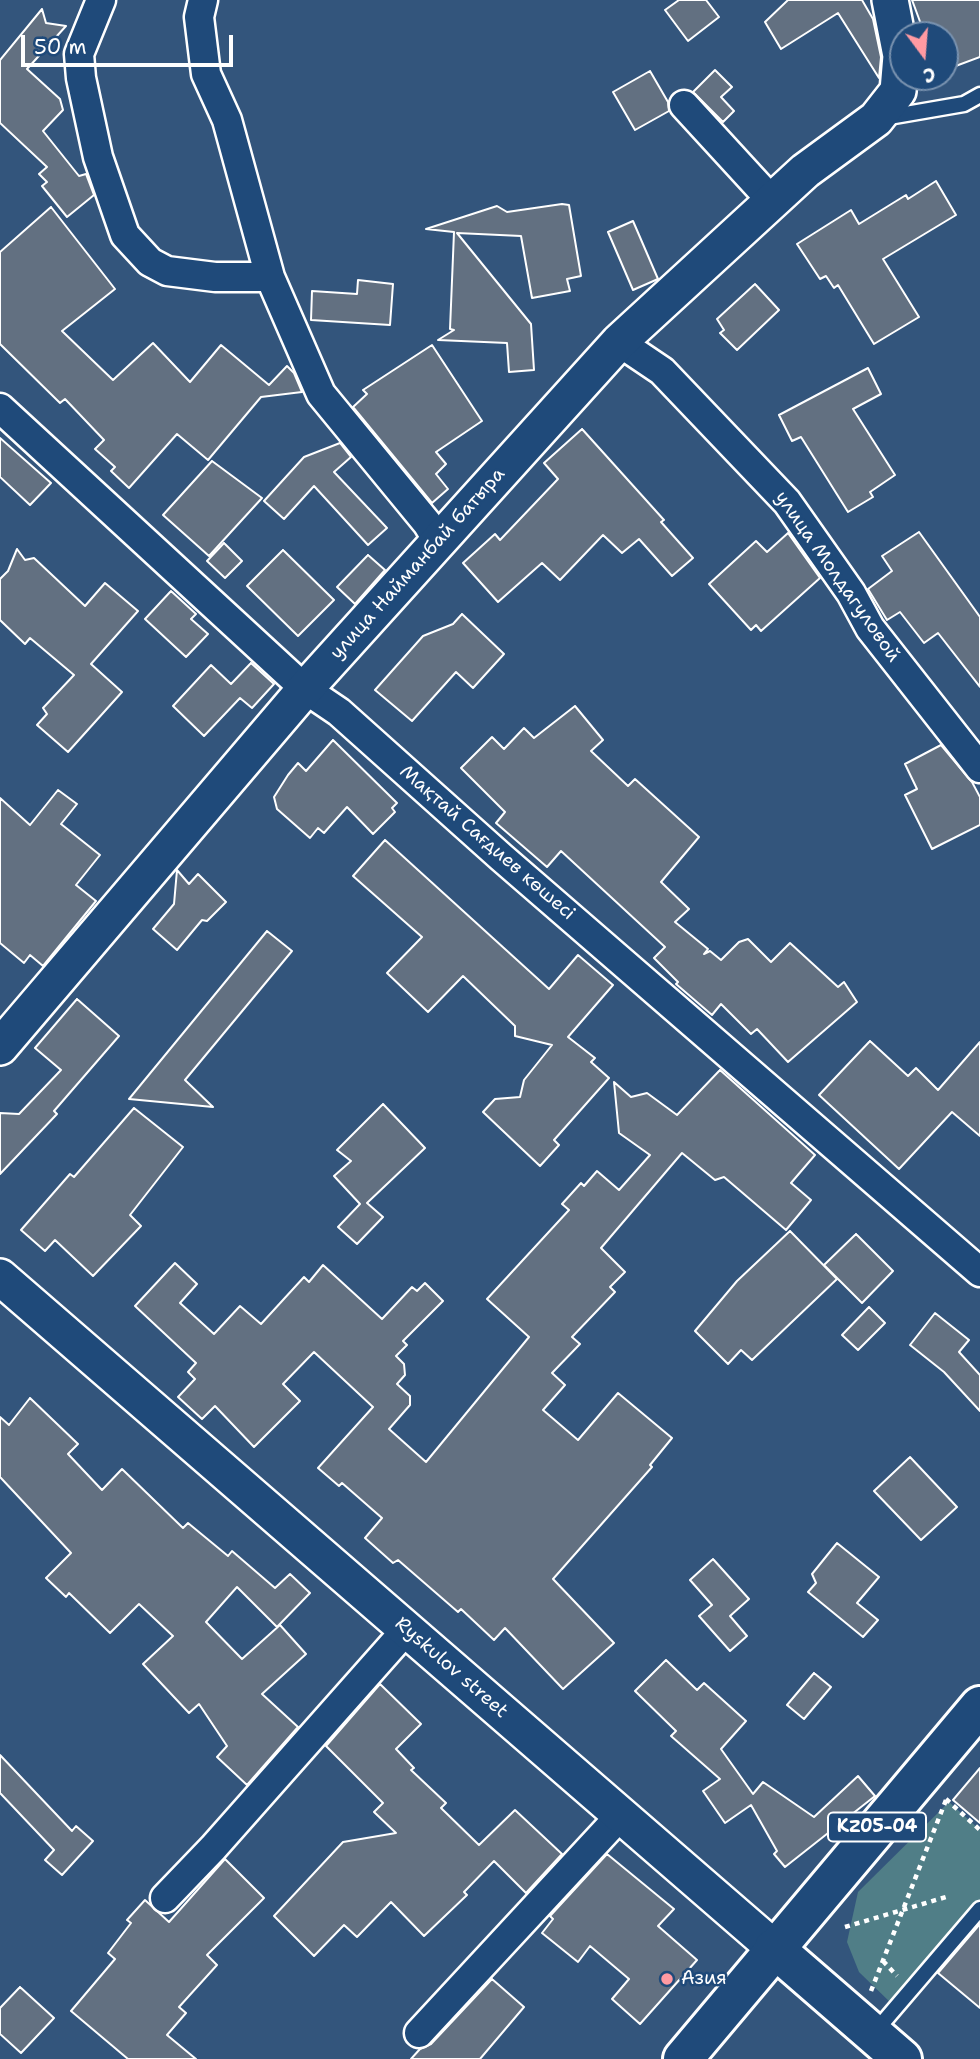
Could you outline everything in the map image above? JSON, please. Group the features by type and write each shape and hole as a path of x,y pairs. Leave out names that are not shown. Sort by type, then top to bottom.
{"main road":[{"name":"KZ05-04","path":"683,2059 980,1706"},
{"name":"KZ05-04","path":"831,1882 818,1913 815,1938 818,1967 853,1997"},
{"name":"Ryskulov street","path":"775,1948 853,1997 873,2034 902,2059"},
{"name":"KZ05-04","path":"721,2013 772,1985 803,1985 853,1997"}],"street":[{"path":"101,0 79,54 81,78 98,157 125,235 150,262 167,271 215,278 270,276"},
{"path":"203,0 199,17 206,74 227,120 270,276 306,366 321,394 427,523 438,541"},
{"name":"улица Найманбай батыра","path":"0,1047 305,689 618,342 805,172 876,119 898,92 901,57 890,0"},
{"path":"684,105 773,202"},
{"name":"улица Молдагуловой","path":"618,342 663,371 788,502 851,593 870,628 980,768"},
{"name":"Мақтай Сағдиев көшесі","path":"0,408 305,689 339,712 501,857 980,1272"},
{"name":"Ryskulov street","path":"0,1277 775,1948"},
{"path":"165,1898 213,1848 407,1629"},
{"path":"419,2033 621,1815"}],"lane":[{"path":"876,119 964,104 980,95"},
{"path":"873,2034 980,1909"}],"path":[{"path":"853,1997 904,1908 949,1793"},
{"path":"946,1799 980,1830"},
{"path":"845,1927 946,1897"}],"green space":[{"path":"949,1802 980,1830 980,1900 893,2005 859,1972 847,1942 858,1892"}],"building":[{"path":"679,0 706,0 719,17 688,41 665,10"},
{"path":"788,0 862,0 873,19 881,57 879,78 838,13 781,49 765,22"},
{"path":"912,0 980,0 980,57 959,65 959,21 920,21"},
{"path":"42,9 46,23 66,26 27,69 60,99 63,110 43,131 79,176 86,174 94,195 67,217 42,186 47,182 39,174 47,167 0,123 0,60"},
{"path":"715,70 732,87 721,97 734,111 723,122 693,92"},
{"path":"650,71 668,102 669,111 635,130 613,92"},
{"path":"936,181 956,215 883,259 919,317 874,344 838,285 834,288 826,276 820,279 797,244 851,210 859,224 906,195 908,199"},
{"path":"569,205 581,276 567,279 570,291 532,298 521,236 457,233 531,324 534,370 509,372 507,343 438,340 454,330 450,329 454,232 426,229 497,206 507,212"},
{"path":"51,207 115,289 62,331 113,380 153,343 190,382 221,345 269,385 287,366 294,373 302,392 261,397 208,460 177,434 129,488 111,471 115,467 95,449 104,440 65,399 60,403 0,344 0,252"},
{"path":"633,221 658,279 633,290 608,232"},
{"path":"358,280 393,284 390,325 311,320 312,291 357,294"},
{"path":"755,284 779,310 737,350 720,333 724,330 717,319"},
{"path":"432,345 482,421 436,452 446,464 436,474 448,489 432,503 353,407 367,394 363,390"},
{"path":"868,368 881,394 853,409 895,475 870,492 873,497 848,512 801,437 792,441 779,415"},
{"path":"582,429 664,520 661,522 693,558 672,576 639,539 622,553 603,535 560,580 542,563 498,602 463,563 495,534 500,540 558,479 544,463"},
{"path":"0,438 51,483 30,505 0,477"},
{"path":"340,443 351,457 334,472 387,528 368,545 314,486 284,519 264,501 304,457"},
{"path":"212,461 262,498 209,556 163,515"},
{"path":"919,532 980,617 980,687 938,633 924,643 900,612 887,620 868,589 892,571 882,556"},
{"path":"788,533 820,578 761,631 756,625 751,630 709,584 756,541 767,552"},
{"path":"224,543 242,561 225,578 207,561"},
{"path":"17,549 25,560 34,558 85,606 105,583 138,611 91,664 122,692 68,752 37,725 47,714 43,708 74,675 30,638 25,644 0,620 0,579 8,571"},
{"path":"283,550 334,600 298,636 247,586"},
{"path":"368,555 385,570 355,604 337,587"},
{"path":"171,591 196,614 191,619 208,634 186,657 145,619"},
{"path":"462,614 504,654 473,688 456,672 412,721 375,690 423,636 453,624"},
{"path":"251,663 274,684 252,708 240,698 204,736 173,706 211,665 231,684"},
{"path":"575,706 603,740 591,751 628,786 635,779 699,837 661,882 689,909 675,922 708,949 704,954 710,951 721,960 739,942 748,939 771,962 790,943 838,987 844,982 857,1002 788,1062 757,1029 751,1034 721,1004 712,1015 676,984 678,982 654,958 665,947 561,851 547,867 496,823 505,812 461,768 492,737 504,749 524,728 534,738"},
{"path":"333,740 397,803 392,808 395,812 373,834 347,807 324,833 318,828 310,838 277,809 274,797 288,775 298,763 306,771"},
{"path":"941,745 972,782 980,797 980,825 932,849 905,795 917,789 905,764"},
{"path":"58,790 77,804 61,824 100,855 76,885 96,901 43,966 30,955 24,963 0,943 0,798 30,825"},
{"path":"385,840 549,989 578,955 613,985 568,1037 595,1058 591,1062 609,1078 554,1140 559,1145 540,1166 483,1112 495,1099 520,1097 524,1080 552,1045 515,1036 515,1026 463,976 428,1012 387,973 422,937 353,876"},
{"path":"177,870 189,884 198,874 226,902 207,921 202,920 177,950 153,929 174,904"},
{"path":"267,931 292,951 185,1080 213,1107 129,1099"},
{"path":"77,999 119,1036 54,1111 57,1114 0,1174 0,1113 19,1114 61,1070 35,1048"},
{"path":"870,1041 908,1076 916,1068 938,1090 980,1042 980,1136 952,1112 899,1169 819,1095"},
{"path":"720,1070 815,1155 791,1183 811,1200 786,1230 724,1177 715,1180 682,1153 601,1248 625,1272 610,1287 615,1292 572,1337 580,1344 552,1373 565,1385 543,1410 578,1440 618,1393 672,1438 650,1465 652,1467 553,1579 614,1643 563,1689 505,1628 494,1640 461,1609 458,1612 398,1560 393,1563 365,1538 382,1518 342,1483 339,1486 318,1468 373,1407 314,1352 283,1384 300,1401 254,1447 215,1406 202,1419 178,1397 195,1379 188,1372 196,1363 135,1306 175,1263 197,1284 180,1303 214,1334 240,1306 261,1324 304,1277 309,1282 323,1265 382,1319 412,1287 417,1291 425,1283 443,1301 403,1341 407,1345 396,1356 404,1364 405,1375 397,1384 410,1396 410,1405 389,1429 426,1462 529,1337 487,1299 569,1210 562,1204 581,1183 584,1186 597,1171 619,1190 650,1155 619,1133 614,1082 631,1097 647,1093 677,1115"},
{"path":"383,1104 425,1148 367,1203 383,1217 357,1244 338,1227 360,1204 334,1176 351,1161 337,1150"},
{"path":"134,1108 183,1147 130,1215 141,1226 93,1276 55,1240 45,1251 21,1230 70,1174 74,1177"},
{"path":"790,1231 837,1279 752,1360 741,1350 728,1364 695,1331 737,1281"},
{"path":"856,1234 893,1271 862,1303 824,1265"},
{"path":"869,1307 885,1323 858,1350 842,1335"},
{"path":"935,1313 969,1340 959,1352 980,1375 980,1411 944,1372 910,1345"},
{"path":"30,1398 78,1444 68,1454 102,1490 122,1469 183,1528 188,1523 228,1556 232,1551 275,1588 290,1574 310,1593 277,1627 237,1587 206,1622 242,1659 280,1625 306,1654 262,1694 298,1727 247,1785 217,1757 227,1746 199,1704 189,1713 143,1664 173,1636 139,1604 110,1633 69,1593 66,1597 46,1578 71,1553 0,1477 0,1417 9,1425"},
{"path":"910,1457 957,1507 921,1540 874,1491"},
{"path":"837,1543 879,1577 857,1603 878,1620 863,1637 808,1592 816,1583 812,1574"},
{"path":"713,1559 749,1599 730,1616 747,1636 730,1651 699,1616 712,1605 690,1580"},
{"path":"666,1660 697,1690 704,1683 746,1721 721,1749 753,1794 763,1782 814,1817 858,1776 875,1796 785,1867 774,1854 777,1851 751,1805 725,1823 703,1791 720,1779 671,1736 676,1731 635,1691"},
{"path":"814,1673 831,1687 804,1719 787,1705"},
{"path":"380,1684 421,1724 396,1749 414,1768 411,1770 446,1803 441,1808 479,1845 515,1810 562,1854 526,1893 494,1861 464,1892 467,1895 424,1936 391,1902 357,1937 344,1925 314,1956 274,1916 343,1842 396,1833 374,1812 383,1803 326,1746"},
{"path":"0,1755 72,1831 76,1826 93,1841 62,1875 45,1860 54,1850 0,1793"},
{"path":"980,1768 980,1823 953,1800"},
{"path":"607,1854 674,1909 658,1926 697,1960 640,2024 612,1999 629,1979 590,1946 578,1962 542,1933 553,1919 550,1916"},
{"path":"225,1859 264,1898 207,1955 217,1965 179,2007 186,2013 167,2035 196,2059 128,2059 71,2011 115,1959 108,1953 131,1923 127,1920 145,1900 169,1922"},
{"path":"980,1924 980,2008 938,1973"},
{"path":"492,1979 524,2007 480,2059 411,2059 420,2049 431,2044"},
{"path":"20,1987 54,2018 21,2053 0,2034 0,2008"}],"place":[{"name":"Азия","path":"667,1979"}]}
